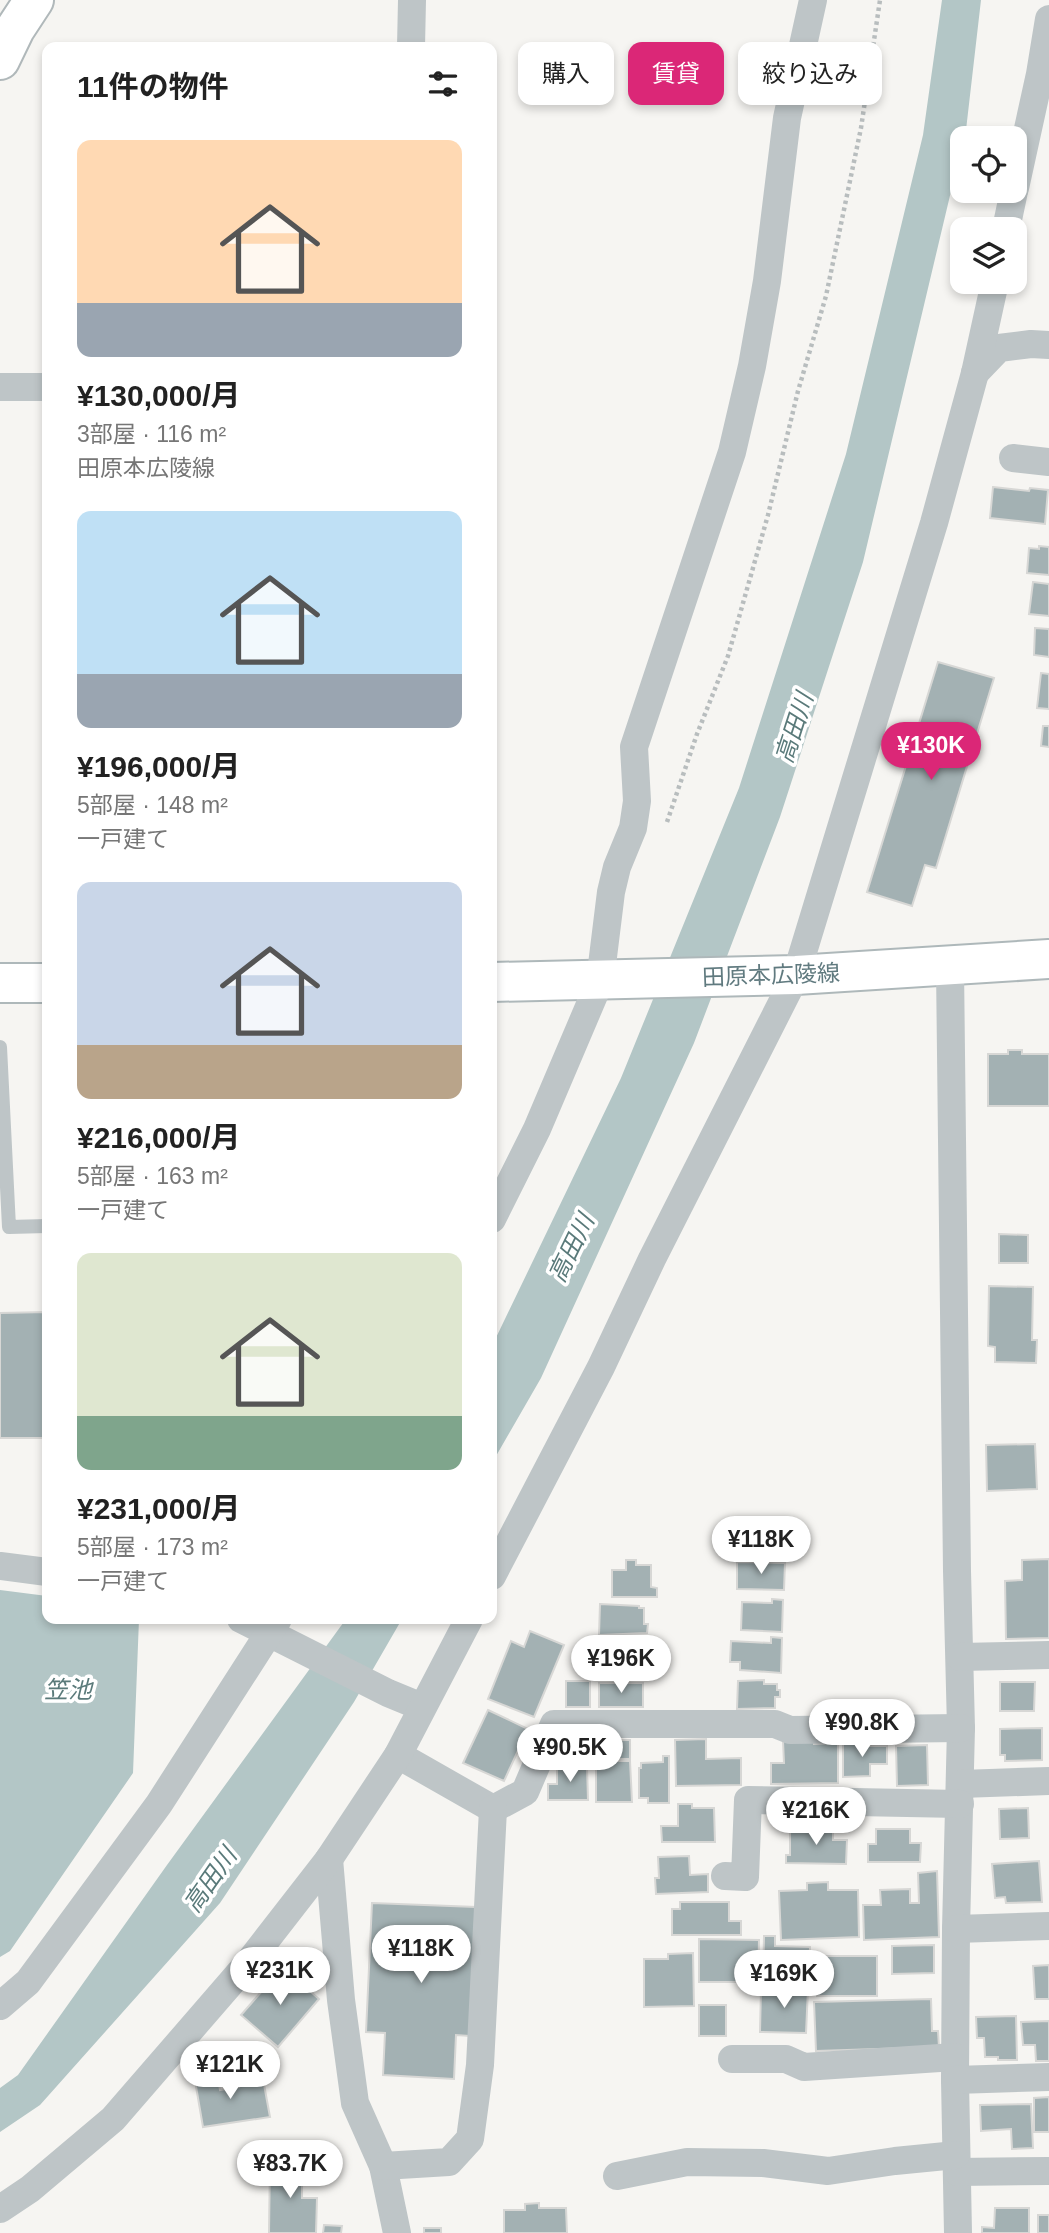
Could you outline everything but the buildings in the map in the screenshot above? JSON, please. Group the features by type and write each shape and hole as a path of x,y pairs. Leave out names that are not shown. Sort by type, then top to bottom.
{"main road":[{"path":"0,60 15,29 34,0"},
{"name":"田原本広陵線","path":"497,982 785,975 1049,959"},
{"path":"0,983 42,983"}],"street":[{"path":"411,42 412,0"},
{"path":"497,1209 608,980 611,892 617,867 633,828 637,801 634,747 732,452 752,366 766,281 787,118 813,0"},
{"path":"1027,134 1049,19"},
{"path":"497,1566 601,1367 785,975 934,523 975,373 992,294"},
{"path":"975,373 999,348 1049,345"},
{"path":"0,387 42,387"},
{"path":"1013,458 1049,462"},
{"path":"950,967 961,1728 955,2068 958,2233"},
{"path":"0,1566 42,1571"},
{"path":"257,1624 276,1630 387,1693 422,1707"},
{"path":"0,2209 30,2189 113,2119 249,1962 329,1859 398,1755 466,1624"},
{"path":"0,2006 28,1982 159,1804 276,1630"},
{"path":"960,1657 1049,1655"},
{"path":"493,1809 525,1792 554,1724 775,1724 790,1730 961,1728"},
{"path":"398,1755 493,1809"},
{"path":"725,1876 745,1877 748,1800 960,1794 1049,1781"},
{"path":"383,2166 449,2162 470,2139 480,2065 493,1809"},
{"path":"329,1859 341,2000 355,2103 383,2166 397,2233"},
{"path":"956,1930 1049,1926"},
{"path":"732,2059 786,2059 804,2067 955,2068 1049,2077"},
{"path":"617,2176 687,2162 763,2163 828,2171 895,2161 1049,2171"}],"lane":[{"path":"0,1047 9,1227 42,1226"}],"path":[{"path":"666,827 697,734 728,656 826,296 861,128 880,0"}],"water":[{"name":"高田川","path":"942,0 981,0 966,126 950,126 950,196 863,562 780,817 694,1043 541,1378 497,1454 497,1336 621,1078 739,788 846,454 923,135"},
{"name":"笠池","path":"0,1590 42,1595 42,1624 139,1624 133,1773 10,1951 0,1957"},
{"name":"高田川","path":"342,1624 399,1624 354,1702 220,1903 40,2105 0,2132 0,2088 18,2075"}]}
